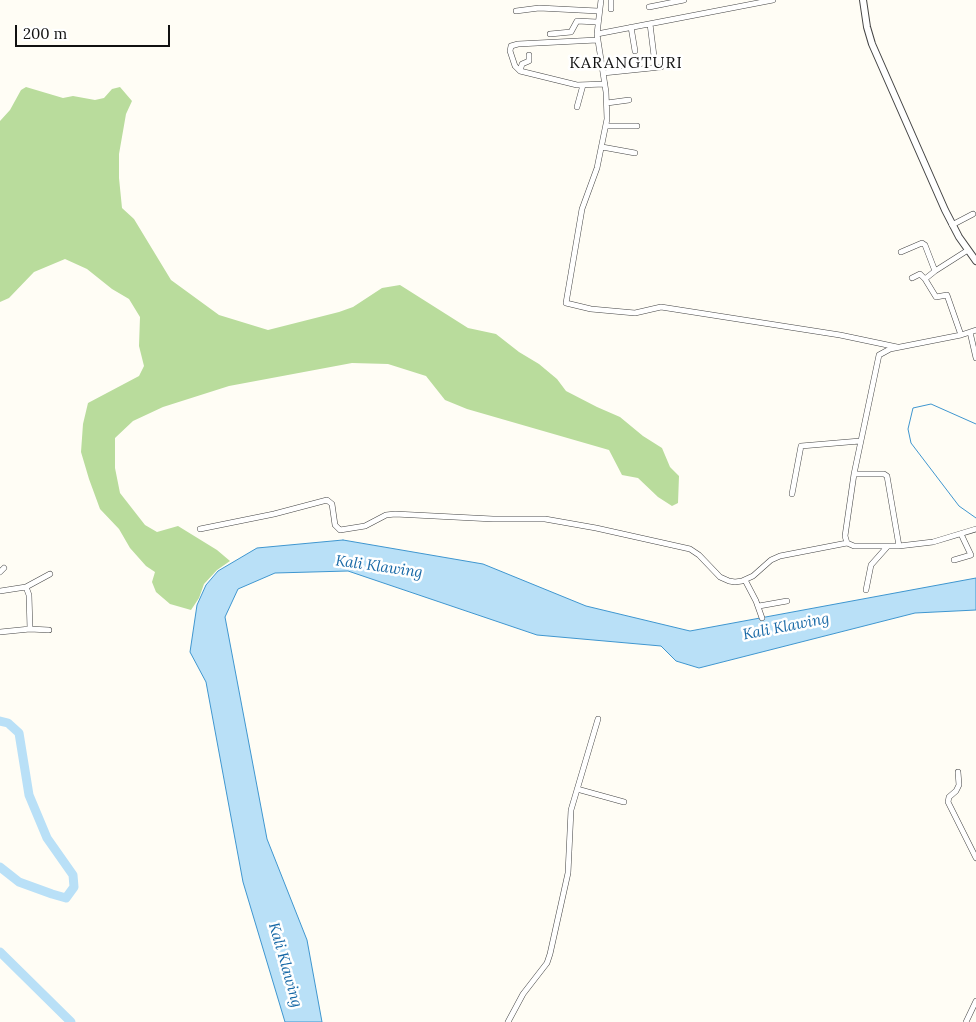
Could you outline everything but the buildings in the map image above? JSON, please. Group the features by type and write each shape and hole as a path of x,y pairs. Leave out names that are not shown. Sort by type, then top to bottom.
{"street":[{"path":"601,0 598,11 597,37 607,103 606,126 591,186 582,209 566,303 591,309 635,313 661,306 897,347"},
{"path":"611,0 611,9"},
{"path":"649,7 684,0"},
{"path":"604,84 583,85 557,81 520,71 514,66 510,47 513,44 597,37 631,27 754,2 773,0"},
{"path":"863,0 872,44 952,225 976,261"},
{"path":"516,11 539,8 598,11"},
{"path":"550,34 571,32 577,21 597,22"},
{"path":"650,24 654,56"},
{"path":"631,27 635,51"},
{"path":"520,71 522,64 528,62 529,55"},
{"path":"603,74 661,67"},
{"path":"577,107 583,85"},
{"path":"607,103 628,100"},
{"path":"606,126 637,126"},
{"path":"602,147 635,153"},
{"path":"952,225 973,214"},
{"path":"901,252 923,243 935,271"},
{"path":"925,279 968,250"},
{"path":"912,278 920,274 936,297 947,295 961,335"},
{"path":"847,543 846,530 854,474 878,358 884,351 897,347 961,335 976,330"},
{"path":"970,332 976,358"},
{"path":"792,494 800,446 860,441"},
{"path":"854,474 884,474 887,476 899,546"},
{"path":"200,530 327,500 332,503 335,523 340,530 365,526 395,514 492,519 545,519 596,528 690,549 699,554 720,577 732,582 745,580 753,576 771,560 780,556 847,543 851,546 860,547 899,546 933,542 976,529"},
{"path":"954,560 971,555 961,534"},
{"path":"866,590 871,565 888,546"},
{"path":"0,589 26,587 50,574"},
{"path":"745,580 759,606 762,618"},
{"path":"26,587 29,591 30,629"},
{"path":"759,606 786,601"},
{"path":"0,632 30,629 49,630"},
{"path":"508,1022 523,994 547,963 550,954 568,873 571,810 598,719"},
{"path":"958,772 956,791 949,797 948,802 976,858"},
{"path":"577,789 624,802"},
{"path":"966,1022 976,1001"}],"green space":[{"path":"26,87 63,98 73,96 95,100 104,98 112,89 120,87 132,101 126,114 119,154 122,208 134,219 171,280 219,315 268,330 339,312 353,307 382,288 400,285 468,328 496,334 519,352 539,364 557,379 566,391 620,417 643,436 662,448 670,467 679,476 678,503 672,506 658,497 638,478 622,475 609,450 467,409 445,400 426,376 388,364 352,363 229,386 163,407 133,421 115,438 115,468 120,493 145,525 157,532 178,526 217,550 230,561 217,570 204,584 199,598 191,610 170,604 156,592 152,582 155,572 146,566 130,548 119,529 100,509 81,452 83,424 88,403 139,376 144,366 139,346 140,317 129,299 112,289 87,269 65,259 34,272 9,298 0,302 0,121 10,110 21,90"}],"water":[{"name":"Kali Klawing","path":"343,540 483,564 586,606 690,631 976,578 976,610 915,613 699,668 676,661 661,646 537,635 348,571 275,573 238,589 225,617 267,839 307,940 322,1022 285,1022 243,882 206,682 190,652 197,605 206,585 218,571 257,548"}],"waterway":[{"path":"976,424 931,404 913,408 908,429 911,443 959,506 976,518"},
{"path":"0,721 8,723 19,733 29,795 47,838 73,875 74,887 66,898 19,882 0,867"},
{"path":"0,952 71,1022"}],"district":[{"name":"KARANGTURI","path":"626,63"}]}
